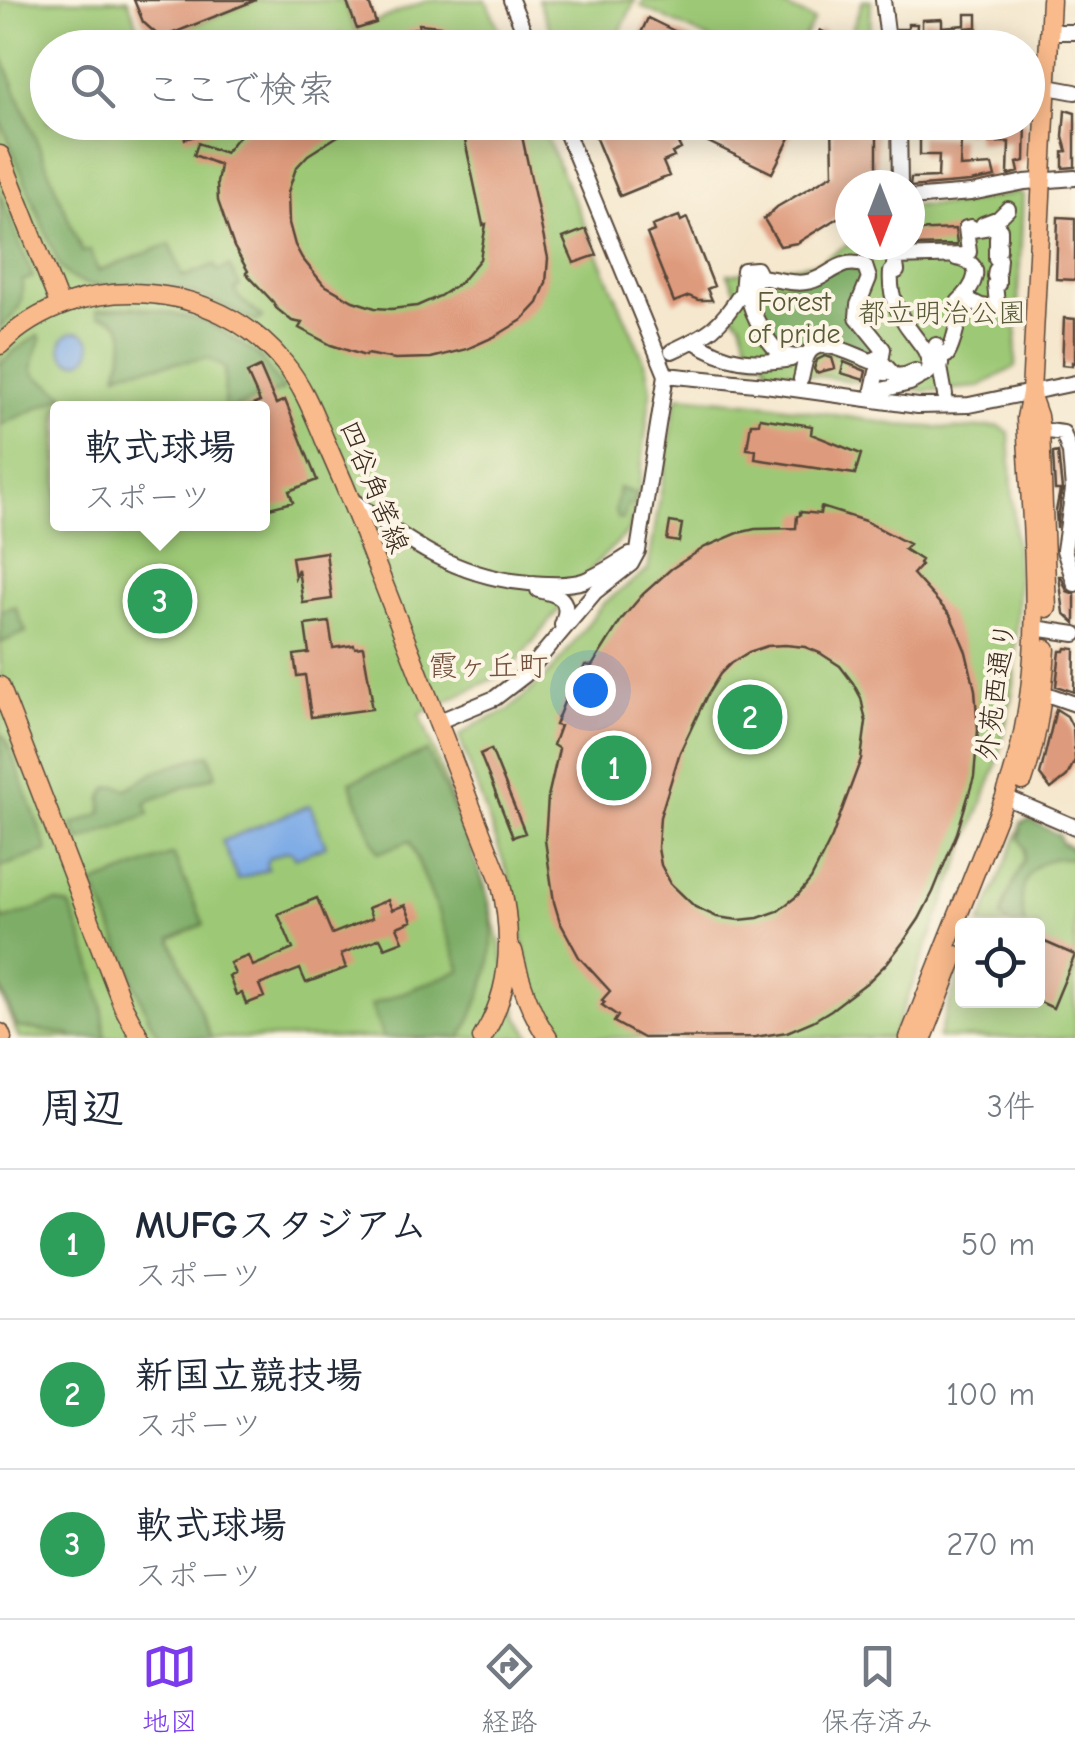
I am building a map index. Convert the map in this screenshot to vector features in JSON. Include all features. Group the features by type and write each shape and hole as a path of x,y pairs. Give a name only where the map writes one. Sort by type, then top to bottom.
{"main road":[{"name":"外苑西通り","path":"1045,134 1051,0"},
{"name":"外苑西通り","path":"969,918 1010,799 1041,629 1026,418 1045,140"},
{"path":"0,155 60,306"},
{"name":"四谷角筈線","path":"0,344 31,320 60,306 98,295 138,293 164,295 215,310 264,341 284,363 303,390 350,498 500,880 524,990 548,1038"},
{"name":"外苑西通り","path":"909,1038 1031,757 1042,693 1040,430 1030,393"},
{"path":"0,686 124,1006 140,1038"},
{"path":"0,712 26,752"},
{"name":"四谷角筈線","path":"482,1038 502,988 510,936"},
{"path":"923,1038 955,954"},
{"path":"121,1038 124,1006"}],"street":[{"path":"511,0 524,30"},
{"path":"883,0 887,30"},
{"path":"1050,32 1075,32"},
{"path":"1048,87 1075,92"},
{"path":"438,722 478,707 525,675 595,592 630,564 638,550 666,375 569,140"},
{"path":"899,140 900,170"},
{"path":"925,197 1075,178"},
{"path":"969,261 969,230 999,218 1008,209"},
{"path":"802,356 781,354 764,334 745,293 744,270 756,269 760,278 804,283 845,264 857,262 865,266 869,278 857,317 882,349 886,373 878,372 878,390 910,383 935,365 941,365 941,356 952,347 966,302 994,308 997,304 996,250 1000,245 996,245 1000,230 996,226 966,228 970,252 966,255 895,257 897,271 891,272 890,287 896,307 926,345 935,365 945,395"},
{"path":"885,361 895,376 920,368 922,343 896,297 902,268 944,259 969,261 976,280 958,302 950,339 942,346 922,343"},
{"path":"969,292 981,305"},
{"path":"672,351 704,336 745,293"},
{"path":"694,340 737,362 802,356 823,344 885,361"},
{"path":"801,380 802,356"},
{"path":"666,375 918,406 970,405 1075,384"},
{"path":"1040,430 1063,433 1070,454 1074,490 1064,550 1075,584"},
{"path":"350,498 418,548 460,567 561,598 566,610 558,636"},
{"path":"499,579 572,583 599,574 638,550"},
{"path":"1041,629 1075,634"},
{"path":"1042,693 1073,701"},
{"path":"1010,799 1075,828"}],"green space":[{"path":"0,0 128,0 139,30 30,30 30,140 547,140 647,367 651,389 639,490 629,531 596,563 519,659 499,676 420,714 485,886 518,1016 532,1038 19,1038 0,993"},
{"path":"257,0 343,0 355,30 182,30"},
{"path":"428,0 486,0 499,30 355,30"},
{"path":"538,0 635,0 621,30 550,30"},
{"path":"644,0 771,0 814,20 808,30 690,30 641,6"},
{"path":"863,0 871,0 870,30 852,30"},
{"path":"0,51 30,125 30,140 36,140 82,252 90,250 98,271 170,244 183,277 214,265 218,271 229,266 240,286 235,290 239,298 262,317 256,322 214,301 169,286 95,285 69,276 59,265 0,119"},
{"name":"都立明治公園","path":"1019,192 1023,196 1015,367 978,387 926,391 768,369 764,360 749,360 750,354 755,354 749,348 741,322 732,313 739,297 728,274 817,263 835,252 835,260 925,260 925,205 961,204"},
{"path":"0,193 33,277 22,281 18,308 0,327"},
{"name":"Forest of pride","path":"846,265 866,274 853,311 879,348 873,358 809,348 787,354 765,331 753,286 759,280 782,284"},
{"path":"131,307 208,322 258,355 283,390 251,401 224,401 225,368 208,358 117,374 124,346 122,329 110,318 99,316 97,310"},
{"path":"39,335 33,371 65,396 0,425 0,365"},
{"path":"680,396 767,404 899,425 960,429 999,426 1009,433 1018,589 1014,684 997,764 892,1038 560,1038 536,1000 509,877 459,736 509,710 551,672 603,604 648,570 676,401"},
{"path":"619,488 637,494 623,519 618,519 615,512"},
{"path":"15,606 26,632 0,643 0,611"},
{"path":"0,732 7,741 48,851 0,867"},
{"path":"427,751 483,883 492,926 491,955 480,998 461,1038 383,1038 371,1005 461,970 410,841 378,853 350,782"},
{"path":"209,754 216,775 146,802 149,814 80,841 72,825 102,813 102,797 107,788 127,789 159,770"},
{"path":"1030,820 1059,835 1061,843 1075,850 1075,859 1059,858 1036,866 1024,885 1024,918 1001,918 1024,860 1021,823"},
{"path":"1022,824 1075,849 1075,1038 938,1038 955,987 955,1008 1045,1008 1045,918 983,918"},
{"path":"173,854 204,924 171,939 211,1038 161,1038 150,1021 94,884"},
{"path":"56,902 70,906 88,954 102,1003 105,1038 71,1038 17,1027 0,986 0,911 4,920"}],"water":[{"path":"76,332 87,336 91,347 87,358 76,362 65,358 61,347 65,336"},
{"path":"310,805 326,846 295,858 287,851 269,858 268,869 238,880 222,841"}],"building":[{"path":"134,0 256,0 181,30 152,30 143,22"},
{"path":"346,0 368,0 376,23 357,29"},
{"path":"965,14 977,14 977,27 943,30 943,27 965,25"},
{"path":"648,18 672,30 642,30"},
{"path":"942,19 942,30 922,30 922,20"},
{"path":"908,24 917,24 917,30 897,29 908,29"},
{"path":"440,26 449,30 408,30"},
{"path":"1065,110 1075,113 1075,167 1063,168 1063,152 1067,151 1063,137"},
{"path":"235,140 332,140 296,168 288,192 289,223 295,245 323,284 353,301 391,309 417,306 440,296 461,282 480,259 486,224 483,225 465,140 523,140 548,258 546,283 538,303 522,320 496,336 467,349 431,358 365,356 331,345 299,328 302,323 292,321 276,308 246,273 218,201 220,165 194,155 198,143 225,153"},
{"path":"597,140 681,140 678,143 681,149 663,162 669,176 620,196"},
{"path":"704,140 789,140 772,173"},
{"path":"832,140 877,140 877,170 835,170 835,219 797,243 780,246 764,219 833,174"},
{"path":"920,140 961,140 960,167 992,165 995,177 925,186 925,177 938,177 939,155 920,155"},
{"path":"977,140 1026,140 1025,161 1017,163 1019,172 1008,175 1009,142"},
{"path":"679,216 681,221 687,218 714,286 707,289 712,300 689,296 674,302 647,234 654,231 652,226"},
{"path":"1058,217 1075,218 1075,280 1056,279"},
{"path":"586,229 597,255 574,263 563,238"},
{"path":"955,229 957,245 925,246 925,230"},
{"path":"1064,318 1075,319 1072,366 1062,365"},
{"path":"832,358 835,368 816,373 817,360"},
{"path":"844,362 866,371 864,380 841,373"},
{"path":"260,367 276,404 285,400 317,480 289,491 293,502 270,508 270,401 260,401 247,373"},
{"path":"760,418 812,426 811,434 861,454 855,474 755,459 756,450 747,449 751,423 759,423"},
{"path":"1058,452 1062,490 1057,528 1060,490 1055,490 1053,453"},
{"path":"821,507 865,521 909,544 904,549 921,560 913,574 950,615 959,635 975,690 978,730 974,777 957,833 933,892 904,941 869,981 831,1010 787,1032 755,1037 643,1038 614,1022 618,1016 602,1005 610,991 579,957 554,902 545,840 548,797 559,749 553,745 560,726 555,725 572,682 577,683 585,665 592,666 643,594 671,569 705,547 738,533 796,528 800,512 820,514","holes":["767,646 805,647 840,666 861,698 866,722 861,759 832,837 811,879 797,896 778,911 758,918 717,917 695,907 671,884 661,865 660,817 680,752 707,695 731,663"]},
{"path":"670,522 682,524 679,542 667,540"},
{"path":"326,552 332,599 303,603 298,569 295,577 292,557"},
{"path":"1059,576 1067,591 1075,594 1075,623 1064,613"},
{"path":"329,622 333,648 363,647 372,709 311,717 305,675 297,676 294,655 309,653 305,625"},
{"path":"1075,649 1074,692 1056,686 1060,651"},
{"path":"1056,709 1067,716 1073,728 1075,760 1067,776 1051,789 1040,775"},
{"path":"491,749 525,833 513,837 480,754"},
{"path":"317,898 332,934 372,918 368,908 388,900 392,910 405,905 412,921 397,927 403,941 385,948 380,938 341,954 346,968 306,983 300,969 259,985 264,997 246,1004 242,993 236,995 229,976 235,974 230,963 248,956 253,966 293,949 278,914"},
{"path":"1045,942 1075,955 1053,1008 1045,1004"}],"place":[{"name":"軟式球場","path":"160,601"},
{"name":"新国立競技場","path":"750,717"},
{"name":"MUFGスタジアム","path":"614,768"}],"district":[{"name":"霞ヶ丘町","path":"488,666"}]}
